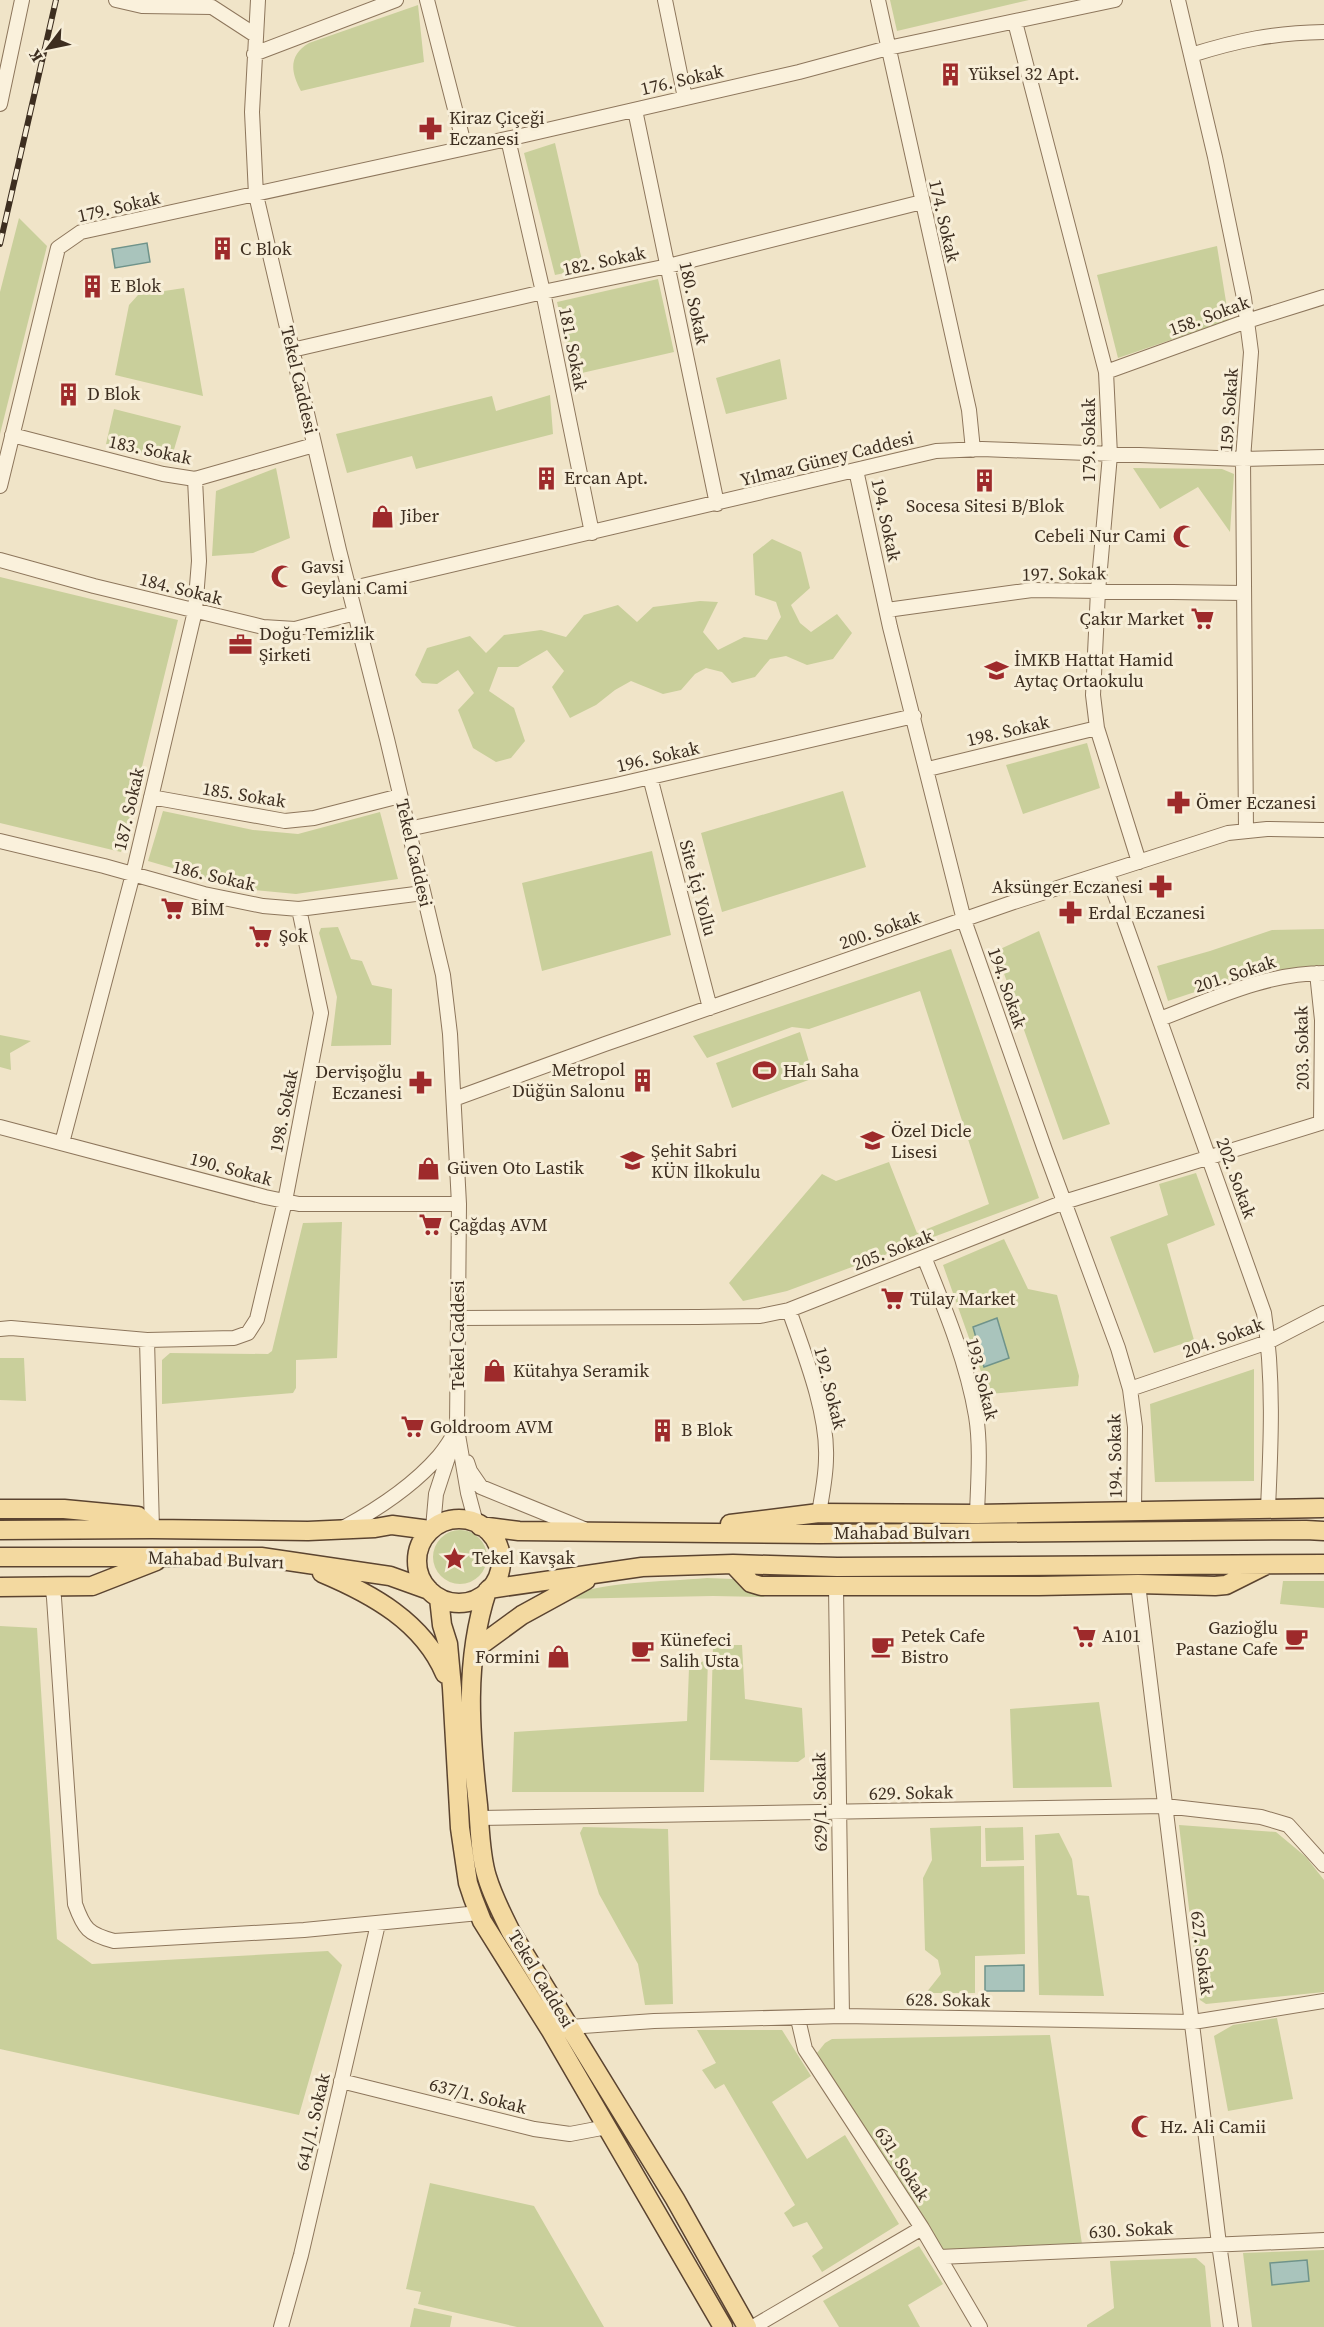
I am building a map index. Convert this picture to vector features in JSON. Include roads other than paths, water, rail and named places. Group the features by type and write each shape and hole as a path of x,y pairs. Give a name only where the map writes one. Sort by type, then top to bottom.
{"main road":[{"path":"657,1533 819,1513 977,1514 1323,1508 1315,1531"},
{"path":"0,1509 64,1509 138,1516 152,1529"},
{"path":"434,1594 460,1603 471,1601 488,1590 496,1580 500,1558 493,1537 478,1524 457,1519 447,1520 431,1529 422,1540 417,1553 417,1566 421,1579 434,1594 448,1644 460,1828 468,1883 479,1913 723,2327"},
{"name":"Mahabad Bulvarı","path":"478,1524 519,1531 657,1533 1315,1531"},
{"name":"Mahabad Bulvarı","path":"0,1530 340,1530 392,1525 431,1529"},
{"name":"Mahabad Bulvarı","path":"0,1557 261,1557 390,1576 434,1594"},
{"path":"0,1587 92,1586 166,1557"},
{"path":"298,1563 354,1586 416,1629 438,1657 452,1688"},
{"path":"733,1564 751,1582 761,1586 1138,1584 1215,1587 1227,1585 1268,1564"},
{"name":"Mahabad Bulvarı","path":"488,1590 642,1567 733,1564 837,1567 1324,1564"},
{"path":"474,1650 522,1615 599,1573"},
{"name":"Tekel Caddesi","path":"488,1590 474,1650 470,1710 486,1875 498,1907 675,2199 747,2327"}],"street":[{"path":"0,104 22,0"},
{"path":"116,0 142,6 212,4 255,35"},
{"name":"Tekel Caddesi","path":"258,0 252,112 256,195 314,445 443,975 450,1034 459,1204 457,1429 468,1493 478,1524"},
{"path":"254,54 396,0"},
{"path":"427,0 465,148"},
{"path":"665,0 685,98"},
{"name":"174. Sokak","path":"878,0 969,410 973,450"},
{"name":"176. Sokak","path":"256,195 799,72 888,48 1115,0"},
{"name":"159. Sokak","path":"1178,0 1215,157 1251,352 1243,459 1246,831"},
{"name":"179. Sokak","path":"1015,22 1106,372 1110,455 1098,591 1094,695 1097,728 1139,862"},
{"path":"1191,55 1239,40 1283,33 1324,33"},
{"name":"180. Sokak","path":"635,110 717,504"},
{"name":"181. Sokak","path":"508,139 543,292 592,533"},
{"name":"179. Sokak","path":"0,486 58,248 81,232 256,195"},
{"name":"182. Sokak","path":"292,350 543,292 668,266 922,202"},
{"name":"158. Sokak","path":"1106,372 1247,321 1324,297"},
{"name":"183. Sokak","path":"12,435 180,478 195,479 314,445"},
{"name":"Yılmaz Güney Caddesi","path":"349,589 936,451 973,450 1243,459 1324,457"},
{"name":"194. Sokak","path":"856,470 887,610 964,920 1118,1348 1130,1389 1135,1427 1134,1511"},
{"name":"187. Sokak","path":"62,1143 133,874 195,611 199,561 195,479"},
{"name":"184. Sokak","path":"0,560 263,627 295,629 355,613"},
{"name":"197. Sokak","path":"887,610 1032,590 1243,593"},
{"name":"196. Sokak","path":"408,829 914,717"},
{"name":"198. Sokak","path":"928,769 1097,728"},
{"name":"Site İçi Yollu","path":"650,777 710,1008"},
{"name":"185. Sokak","path":"151,797 285,821 335,813 400,796"},
{"name":"200. Sokak","path":"454,1099 964,920 1228,833 1324,830"},
{"name":"186. Sokak","path":"0,841 204,894 263,906 299,909 423,893"},
{"name":"202. Sokak","path":"1107,872 1264,1313 1268,1342 1271,1432 1268,1508"},
{"name":"198. Sokak","path":"147,1340 234,1338 248,1333 257,1319 285,1201 321,1013 299,909"},
{"name":"201. Sokak","path":"1160,1019 1246,986 1298,973 1320,973"},
{"name":"203. Sokak","path":"1320,973 1323,1122"},
{"name":"205. Sokak","path":"459,1318 760,1316 789,1310 1064,1202 1323,1122"},
{"name":"190. Sokak","path":"0,1127 285,1201 330,1204 459,1204"},
{"name":"193. Sokak","path":"924,1257 944,1305 965,1369 977,1418 977,1514"},
{"name":"192. Sokak","path":"789,1310 806,1357 824,1428 826,1458 819,1513"},
{"name":"204. Sokak","path":"1130,1389 1268,1342 1324,1313"},
{"path":"0,1329 11,1328 147,1340 152,1529"},
{"path":"431,1529 436,1494 457,1429"},
{"path":"340,1530 373,1512 412,1482 440,1455 457,1429"},
{"path":"457,1429 470,1472 481,1487 593,1532"},
{"name":"627. Sokak","path":"1138,1584 1231,2327"},
{"path":"52,1586 75,1904 82,1923 94,1936 114,1941 304,1930 479,1913"},
{"name":"629/1. Sokak","path":"836,1587 842,2016"},
{"name":"629. Sokak","path":"479,1818 1165,1806 1261,1817 1288,1825 1324,1865"},
{"name":"641/1. Sokak","path":"281,2327 301,2255 378,1924"},
{"name":"628. Sokak","path":"570,2027 654,2021 798,2019 842,2016 1193,2022 1324,2001"},
{"name":"631. Sokak","path":"798,2019 806,2049 922,2228 980,2327"},
{"name":"637/1. Sokak","path":"341,2081 534,2129 570,2134 607,2127"},
{"path":"753,2327 922,2228"},
{"name":"630. Sokak","path":"939,2257 1324,2240"}],"water":[{"path":"147,243 150,262 115,268 112,249"},
{"path":"997,1318 1009,1358 984,1367 973,1327"},
{"path":"1024,1965 1024,1991 985,1991 985,1966"},
{"path":"1307,2260 1309,2281 1272,2285 1270,2263"}],"railway":[{"path":"0,244 56,0"}],"place":[{"name":"Yüksel 32 Apt.","path":"950,74"},
{"name":"Kiraz Çiçeği Eczanesi","path":"431,128"},
{"name":"C Blok","path":"222,249"},
{"name":"E Blok","path":"92,286"},
{"name":"D Blok","path":"69,394"},
{"name":"Ercan Apt.","path":"546,478"},
{"name":"Socesa Sitesi B/Blok","path":"985,480"},
{"name":"Jiber","path":"382,516"},
{"name":"Cebeli Nur Cami","path":"1184,536"},
{"name":"Gavsi Geylani Cami","path":"283,577"},
{"name":"Çakır Market","path":"1202,619"},
{"name":"Doğu Temizlik Şirketi","path":"241,644"},
{"name":"İMKB Hattat Hamid Aytaç Ortaokulu","path":"996,670"},
{"name":"Ömer Eczanesi","path":"1178,803"},
{"name":"Aksünger Eczanesi","path":"1161,887"},
{"name":"BİM","path":"173,909"},
{"name":"Erdal Eczanesi","path":"1070,913"},
{"name":"Şok","path":"261,936"},
{"name":"Halı Saha","path":"765,1071"},
{"name":"Metropol Düğün Salonu","path":"643,1080"},
{"name":"Dervişoğlu Eczanesi","path":"420,1082"},
{"name":"Özel Dicle Lisesi","path":"873,1141"},
{"name":"Şehit Sabri KÜN İlkokulu","path":"633,1161"},
{"name":"Güven Oto Lastik","path":"429,1168"},
{"name":"Çağdaş AVM","path":"431,1225"},
{"name":"Tülay Market","path":"892,1299"},
{"name":"Kütahya Seramik","path":"495,1371"},
{"name":"Goldroom AVM","path":"412,1427"},
{"name":"B Blok","path":"663,1430"},
{"name":"Tekel Kavşak","path":"454,1558"},
{"name":"A101","path":"1084,1636"},
{"name":"Gazioğlu Pastane Cafe","path":"1296,1638"},
{"name":"Petek Cafe Bistro","path":"883,1646"},
{"name":"Künefeci Salih Usta","path":"642,1650"},
{"name":"Formini","path":"558,1657"},
{"name":"Hz. Ali Camii","path":"1142,2127"}]}
